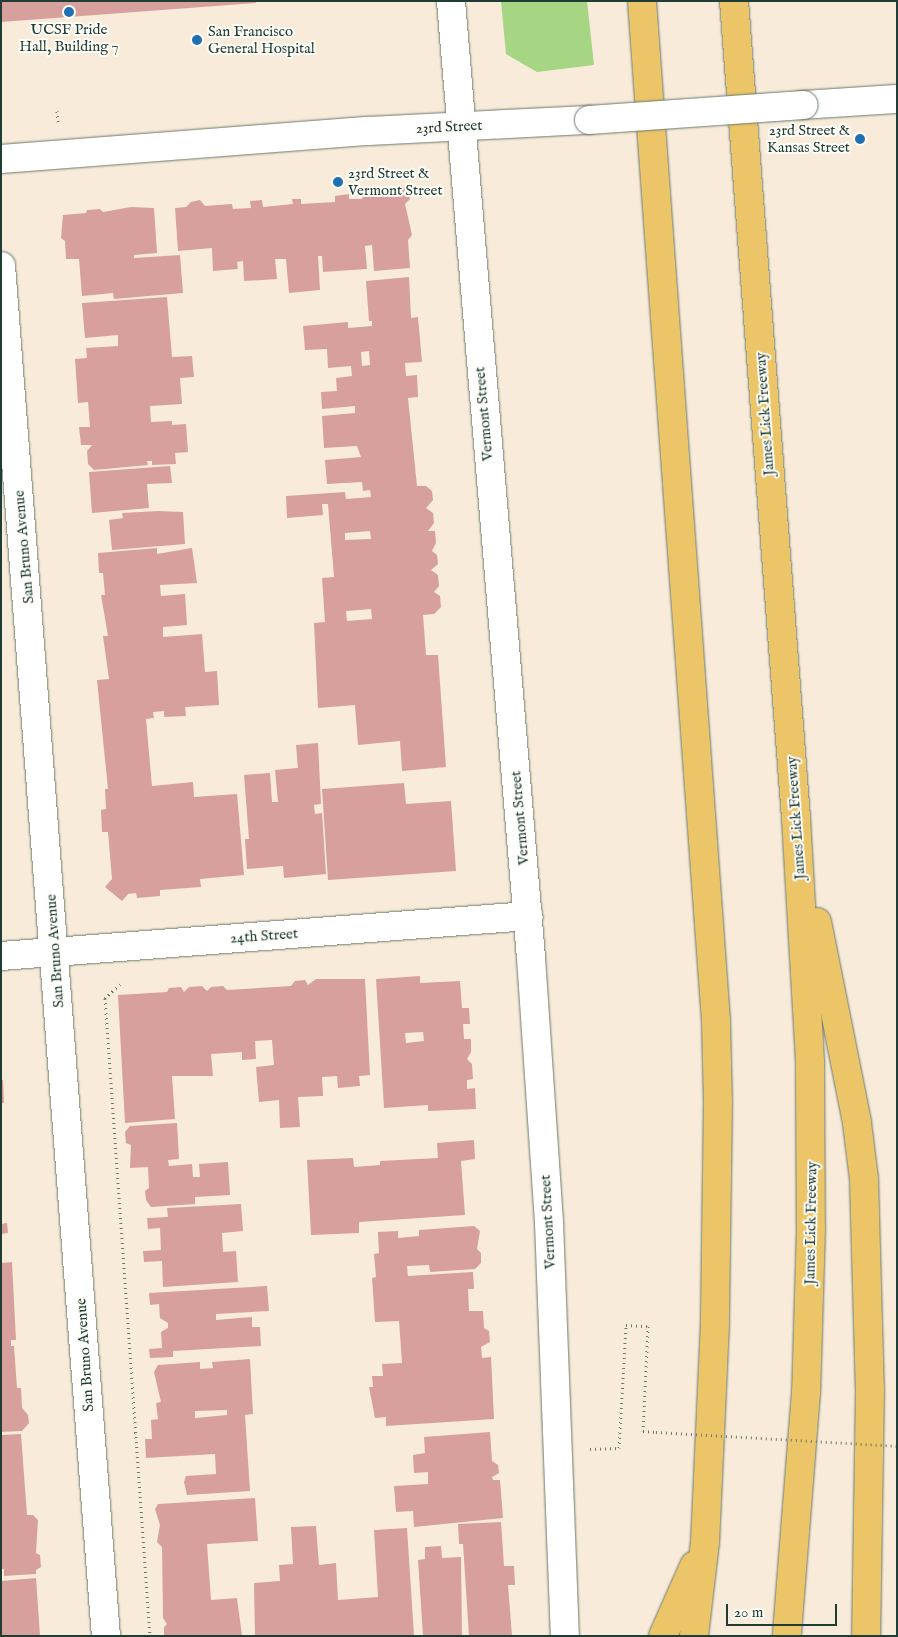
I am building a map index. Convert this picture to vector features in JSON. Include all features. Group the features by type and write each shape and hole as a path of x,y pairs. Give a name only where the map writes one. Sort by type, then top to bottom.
{"highway":[{"path":"642,1 716,1020 718,1102 715,1313 705,1542 694,1636"},
{"name":"James Lick Freeway","path":"734,1 796,818 810,1064 811,1228 806,1392 787,1636"},
{"path":"796,818 857,1123 864,1178 869,1326 868,1636"},
{"path":"663,1636 705,1542"}],"street":[{"name":"Vermont Street","path":"452,1 460,126 528,916 549,1223 565,1636"},
{"name":"23rd Street","path":"1,159 460,126 589,120 897,99"},
{"name":"San Bruno Avenue","path":"1,266 56,952 106,1636"},
{"name":"24th Street","path":"1,956 528,916"}],"path":[{"path":"57,111 58,122"},
{"path":"120,984 105,998 150,1636"},
{"path":"557,1450 619,1448 626,1325 648,1326 643,1431 897,1446"}],"green space":[{"path":"501,1 587,1 594,65 537,72 506,54"}],"building":[{"name":"UCSF Pride Hall, Building 7","path":"1,1 255,1 256,3 1,22"},
{"path":"401,185 409,191 410,199 405,204 412,235 408,240 410,268 374,271 372,245 365,246 367,269 323,272 322,256 318,256 320,290 289,293 286,259 275,259 277,279 244,281 243,261 237,262 238,269 213,271 212,248 178,251 175,208 186,207 191,202 200,200 205,206 232,204 233,209 251,208 250,201 262,200 263,207 293,204 292,199 301,199 301,204 335,202 335,196 349,194 349,199 362,199 365,188 377,186 381,191"},
{"path":"131,207 154,208 157,253 134,255 134,258 180,255 183,293 114,299 113,293 82,296 79,259 66,259 65,241 61,238 63,215 86,213 87,210 100,209 103,212"},
{"path":"409,277 411,318 418,317 422,362 405,363 406,376 417,375 418,397 408,398 417,486 426,486 432,491 433,500 426,508 433,513 434,523 428,531 435,531 436,543 432,551 437,555 438,564 431,570 438,575 439,586 434,592 440,596 441,607 434,614 423,615 426,655 438,655 446,767 402,771 400,741 358,745 355,705 318,708 314,623 325,622 322,578 334,577 328,504 322,504 323,515 287,518 286,496 345,492 346,499 371,497 370,490 363,491 362,482 327,484 325,460 361,457 357,446 324,448 322,416 355,413 355,406 322,409 321,392 337,391 336,378 352,376 351,366 328,368 327,349 305,350 303,326 348,322 348,328 372,326 372,321 369,321 366,281","holes":["369,351 370,365 362,366 361,352","370,531 371,539 345,540 345,533","371,609 372,619 347,621 346,611"]},
{"path":"167,297 172,357 192,356 194,377 180,378 182,404 150,406 151,422 172,421 172,425 186,424 188,452 175,453 176,464 152,465 152,461 147,461 148,465 94,470 88,464 87,451 92,445 81,445 79,427 90,427 88,402 78,403 75,359 87,358 86,348 118,346 118,335 85,338 82,303"},
{"path":"170,466 172,483 147,484 149,508 92,513 89,472"},
{"path":"183,512 185,544 112,550 109,520 123,518 122,513"},
{"path":"157,548 157,554 192,548 197,583 160,585 161,596 185,594 187,625 163,627 163,637 202,634 205,672 217,671 219,705 185,707 186,716 164,717 164,711 153,712 154,718 146,719 152,786 193,782 194,797 237,794 244,875 200,879 201,887 160,890 160,896 137,898 136,893 128,894 122,901 105,887 112,879 108,832 102,832 101,810 106,809 105,789 108,789 97,680 109,679 103,636 108,636 101,595 105,595 103,573 99,573 98,553"},
{"path":"318,743 321,804 314,805 315,814 322,813 326,874 284,878 283,866 247,869 245,839 249,839 244,775 270,773 272,802 278,802 275,770 298,768 296,745"},
{"path":"404,783 406,804 451,801 456,871 328,880 322,789"},
{"path":"420,976 420,983 460,981 462,1008 469,1008 470,1024 463,1024 464,1039 471,1039 471,1052 467,1059 472,1064 473,1079 467,1080 467,1089 475,1088 476,1109 428,1111 428,1105 384,1108 376,979","holes":["423,1032 424,1041 406,1043 405,1033"]},
{"path":"316,979 365,979 370,1075 359,1076 360,1086 338,1088 337,1076 322,1077 323,1096 298,1097 300,1127 280,1128 279,1100 259,1102 256,1067 274,1065 272,1040 255,1041 256,1059 242,1060 242,1052 211,1054 213,1076 172,1076 175,1119 125,1123 118,995 167,992 169,988 181,987 184,992 189,987 202,986 207,991 211,987 223,986 227,990 291,986 295,981 305,980 308,985"},
{"path":"1,1080 3,1080 4,1103 1,1103"},
{"path":"177,1123 179,1159 168,1160 169,1166 192,1164 193,1177 200,1177 199,1164 228,1162 230,1195 195,1197 195,1204 151,1207 146,1200 145,1191 149,1188 148,1167 130,1168 131,1145 126,1143 125,1132 130,1126"},
{"path":"474,1140 475,1159 461,1161 465,1215 359,1222 359,1233 311,1235 307,1160 353,1158 354,1167 380,1165 380,1161 438,1158 437,1143"},
{"path":"241,1204 243,1231 222,1233 223,1252 236,1251 238,1282 163,1287 162,1261 144,1262 143,1251 161,1250 160,1228 148,1229 147,1218 168,1217 167,1208"},
{"path":"7,1223 8,1233 1,1234 1,1224"},
{"path":"474,1226 480,1231 477,1249 481,1253 481,1263 475,1269 430,1272 429,1265 407,1266 408,1276 473,1272 474,1289 468,1289 469,1311 483,1311 484,1328 489,1331 490,1342 481,1347 482,1358 491,1357 494,1419 386,1426 386,1417 375,1418 369,1387 373,1387 372,1376 383,1376 382,1364 402,1363 399,1321 375,1322 372,1278 376,1277 374,1254 379,1253 378,1232 398,1231 398,1238 419,1236 419,1230"},
{"path":"12,1262 16,1340 11,1340 11,1346 14,1346 17,1388 21,1388 22,1408 28,1415 29,1423 22,1431 1,1432 1,1263"},
{"path":"267,1286 269,1311 216,1314 216,1320 252,1317 252,1327 260,1327 261,1346 173,1351 173,1357 150,1358 149,1349 162,1348 161,1332 168,1328 168,1323 160,1318 159,1304 150,1305 149,1293"},
{"path":"250,1359 253,1414 245,1415 250,1491 187,1495 184,1482 186,1476 216,1474 215,1454 146,1458 145,1439 152,1439 151,1420 158,1419 156,1403 161,1402 154,1372 158,1365 200,1362 200,1369 213,1368 212,1362","holes":["227,1410 227,1415 195,1418 195,1411"]},
{"path":"490,1432 492,1461 498,1465 499,1473 492,1477 493,1480 500,1480 503,1518 414,1527 413,1511 396,1512 394,1486 428,1484 428,1472 414,1473 413,1455 425,1453 424,1437"},
{"path":"21,1434 27,1515 33,1515 38,1520 36,1553 40,1555 41,1567 36,1570 36,1574 4,1576 4,1569 1,1569 1,1435"},
{"path":"255,1498 258,1541 207,1544 211,1600 237,1598 242,1636 164,1636 164,1627 167,1624 163,1618 162,1547 157,1542 160,1525 155,1509 158,1504"},
{"path":"501,1522 504,1566 514,1566 515,1585 508,1585 512,1636 469,1636 463,1544 459,1544 458,1524"},
{"path":"316,1526 319,1565 336,1563 338,1600 378,1597 374,1530 407,1528 414,1636 255,1636 254,1583 280,1581 279,1565 293,1564 291,1527"},
{"path":"441,1546 442,1558 461,1557 462,1636 423,1636 418,1560 425,1559 425,1547"},
{"path":"36,1578 40,1636 1,1636 1,1581"}],"place":[{"name":"UCSF Pride Hall, Building 7","path":"69,12"},
{"name":"San Francisco General Hospital","path":"197,40"},
{"name":"23rd Street & Kansas Street","path":"860,139"},
{"name":"23rd Street & Vermont Street","path":"338,182"}]}
